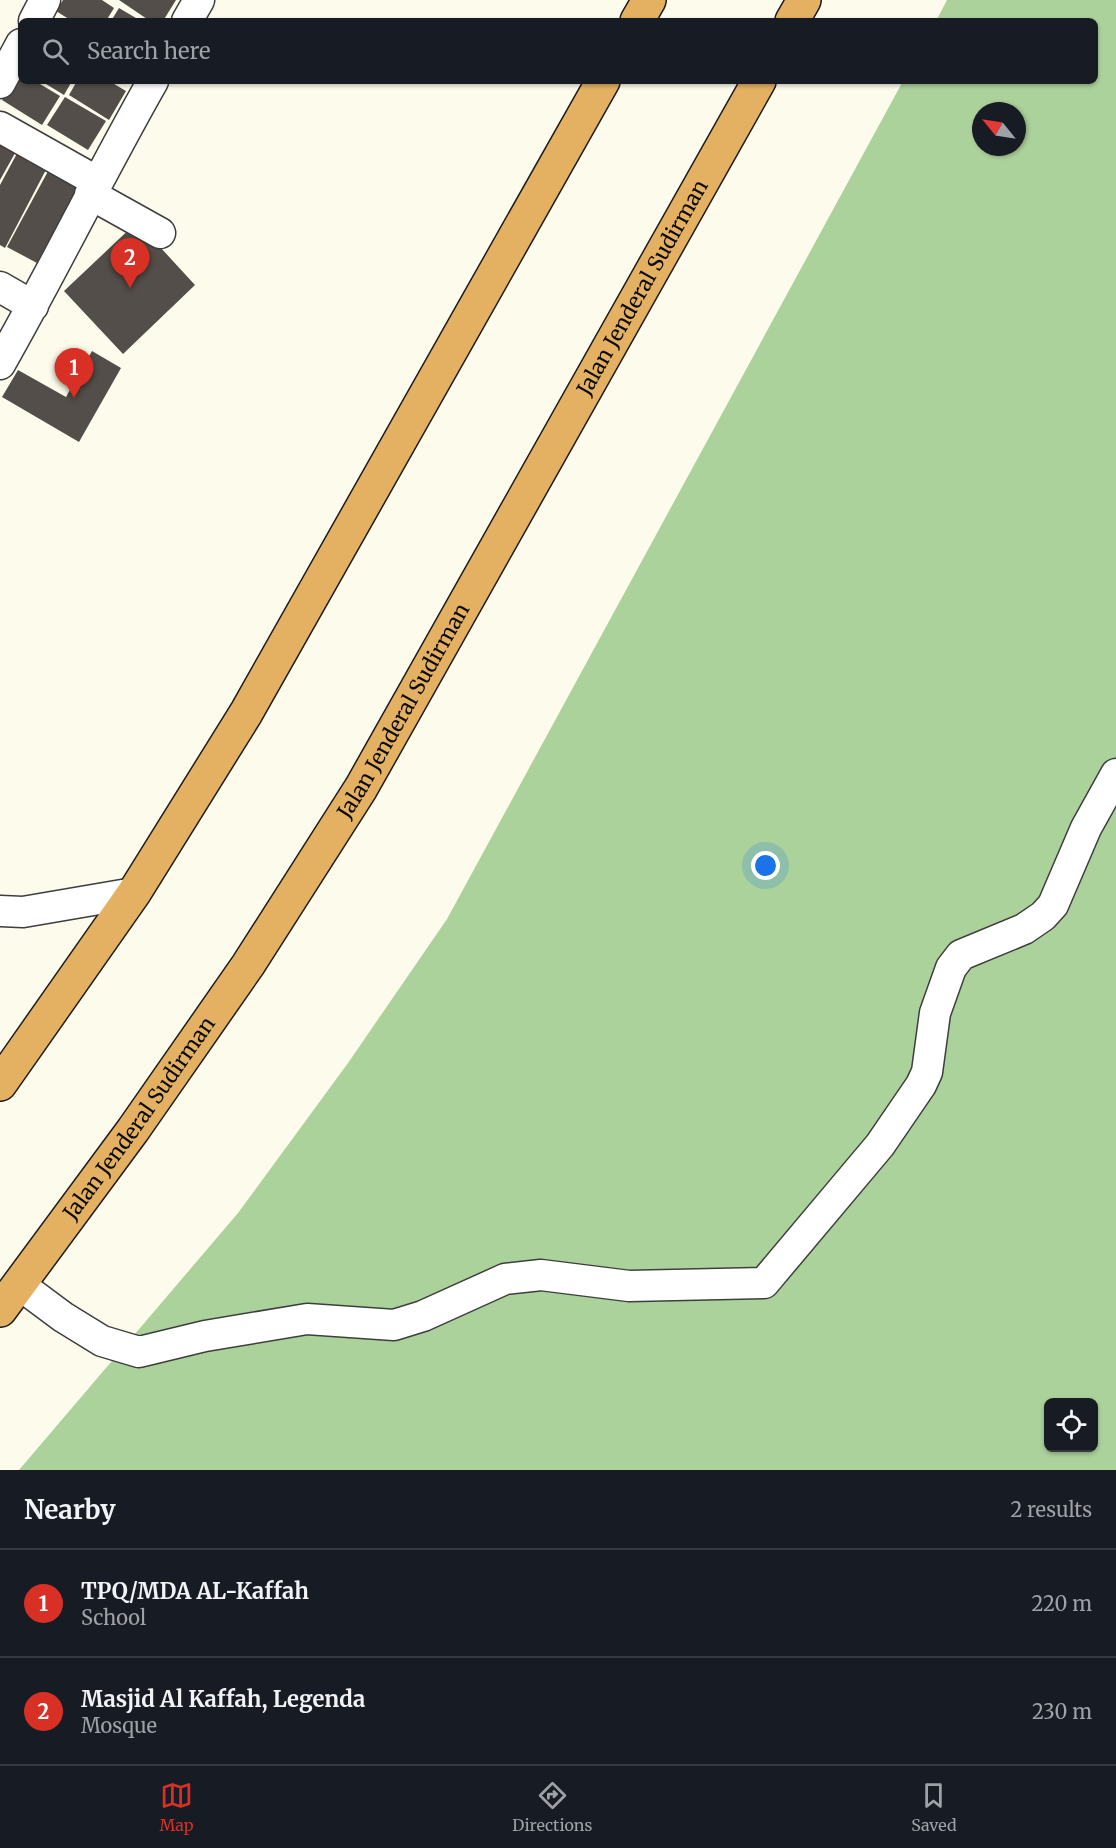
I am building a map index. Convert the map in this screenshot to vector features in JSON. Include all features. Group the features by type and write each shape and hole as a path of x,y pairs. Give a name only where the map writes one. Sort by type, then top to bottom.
{"highway":[{"path":"639,18 649,0"},
{"path":"794,18 804,0"},
{"path":"0,1084 134,893 246,713 601,84"},
{"name":"Jalan Jenderal Sudirman","path":"10,1297 248,965 361,788 757,84"}],"street":[{"path":"36,18 45,0"},
{"path":"189,18 199,0"},
{"path":"0,83 18,50"},
{"path":"0,364 33,306 93,187 151,84"},
{"path":"0,127 160,233"},
{"path":"0,287 33,306"},
{"path":"10,1297 63,1317 102,1341 139,1352 205,1336 307,1319 394,1325 423,1316 504,1280 541,1275 629,1286 764,1282 880,1145 921,1085 927,1072 935,1013 951,968 961,955 1024,928 1043,916 1053,906 1086,828 1116,774"},
{"path":"0,911 23,912 134,893"}],"green space":[{"path":"947,0 1116,0 1116,1470 19,1470 238,1213 348,1063 447,919 901,84 1098,84 1098,18 938,18"}],"building":[{"path":"63,0 102,0 114,8 108,18 67,18 56,11"},
{"path":"119,0 176,0 165,18 146,18"},
{"path":"119,8 136,18 113,18"},
{"path":"18,74 18,84 40,84 60,96 42,125 2,100"},
{"path":"46,84 70,84 64,95"},
{"path":"75,84 114,84 126,91 109,120 69,95"},
{"path":"65,97 106,121 88,150 47,125"},
{"path":"0,135 19,146 0,180"},
{"path":"21,146 50,162 5,248 0,245 0,185"},
{"path":"53,162 82,178 37,263 7,247"},
{"path":"137,222 195,285 123,354 64,291"},
{"path":"92,351 121,368 79,442 2,397 18,370 66,397"}],"place":[{"name":"Masjid Al Kaffah, Legenda","path":"130,288"},
{"name":"TPQ/MDA AL-Kaffah","path":"74,398"}]}
